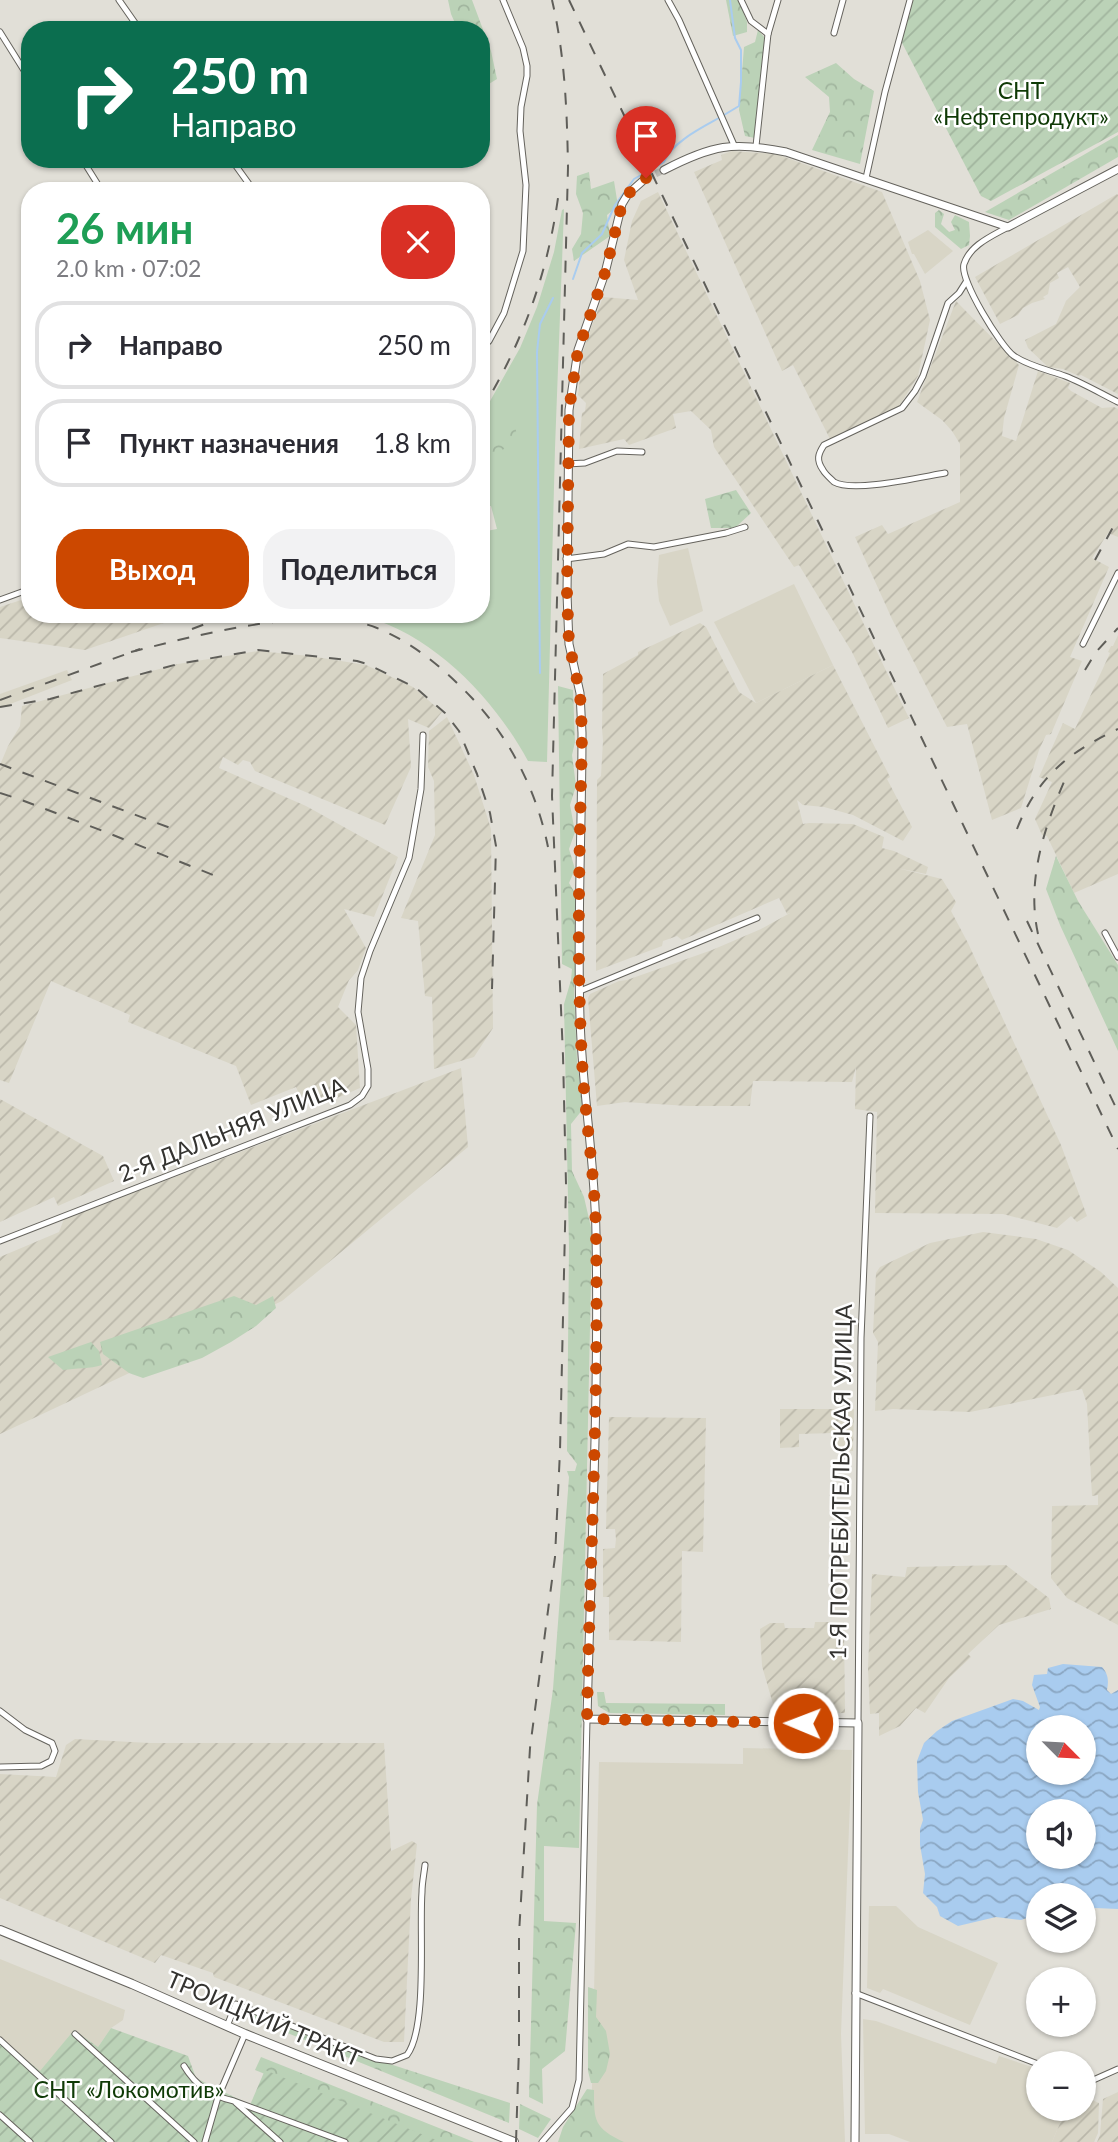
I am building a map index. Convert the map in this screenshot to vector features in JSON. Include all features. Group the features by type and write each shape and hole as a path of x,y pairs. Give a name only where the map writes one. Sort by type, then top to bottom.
{"main road":[{"name":"ТРОИЦКИЙ ТРАКТ","path":"0,1930 245,2034 514,2142"}],"street":[{"path":"119,0 134,21"},
{"path":"490,337 498,326 523,251 526,185 520,131 527,66 523,48 503,0"},
{"path":"668,0 734,145"},
{"path":"741,0 751,21 768,34"},
{"path":"756,146 768,34 778,0"},
{"path":"834,33 843,0"},
{"path":"866,178 885,92 910,0"},
{"path":"0,32 21,66"},
{"path":"664,170 697,155 734,145 756,146 786,152 1008,227"},
{"path":"1118,169 981,243 969,254 963,268 966,282 993,331 1010,354 1072,379 1118,402"},
{"path":"542,2142 572,2108 579,2080 595,1446 597,1284 593,1163 582,1063 580,991 582,733 580,693 569,644 566,559 569,410 578,350 605,273 622,204 628,194 646,178"},
{"path":"944,473 859,486 836,483 823,471 818,461 818,453 824,445 902,408 923,376 948,303 960,293 966,282"},
{"path":"567,464 585,463 617,451 642,452"},
{"path":"566,559 604,554 628,544 654,547 745,527"},
{"path":"1083,644 1118,572"},
{"path":"0,600 21,592"},
{"name":"2-Я ДАЛЬНЯЯ УЛИЦА","path":"0,1241 350,1105 362,1096 368,1086 368,1069 359,1012 361,978 409,858 421,789 423,735"},
{"path":"580,991 757,918"},
{"path":"1105,933 1118,957"},
{"name":"1-Я ПОТРЕБИТЕЛЬСКАЯ УЛИЦА","path":"855,2142 860,1338 870,1116"},
{"path":"0,1711 25,1730 52,1743 55,1751 51,1760 41,1766 0,1767"},
{"path":"587,1719 858,1723"},
{"path":"227,2026 236,2004 376,2059 392,2061 407,2055 416,2036 419,2010 425,1865"},
{"path":"855,1993 1026,2059"},
{"path":"75,2034 194,2142"},
{"path":"205,2142 218,2097 245,2034"},
{"path":"0,2040 111,2142"},
{"path":"184,2066 201,2087 218,2097 345,2142"},
{"path":"1096,2079 1118,2069"},
{"path":"234,2101 279,2142"},
{"path":"0,2115 30,2142"}],"shaded area":[{"path":"732,151 776,154 882,192 920,281 930,320 918,376 898,408 831,441 793,365 782,371 694,172 722,160 721,155"},
{"path":"658,192 909,718 888,728 852,652 799,565 794,567 714,447 711,430 691,411 673,414 676,428 629,445 624,439 579,449 582,413 586,403 578,395 583,352 603,297 638,300 624,260 632,221 641,201"},
{"path":"1117,194 1118,394 1081,375 1048,367 1028,348 1025,340 1056,324 1066,301 1080,287 1068,267 1057,273 1059,278 1050,283 1048,294 1043,297 1045,299 1023,308 1018,315 1000,324 975,277"},
{"path":"928,230 953,251 925,274 908,242"},
{"path":"956,301 1019,365 1004,418 1002,436 1016,441 1038,371 1070,383 1068,388 1071,391 1102,408 1118,409 1118,537 1108,533 1092,558 1109,567 1070,657 1082,661 1051,734 1046,735 1039,750 1021,808 992,820 967,724 947,727 892,619 855,537 882,525 888,534 960,502 960,444 942,420 917,402"},
{"path":"688,548 703,611 670,626 659,601 659,555"},
{"path":"794,584 833,665 756,703 714,622"},
{"path":"21,600 21,623 164,623 85,650 0,638 0,607"},
{"path":"700,623 706,627 739,692 756,703 833,665 890,777 887,779 912,827 903,841 853,815 824,807 803,805 797,800 803,824 853,824 884,837 882,848 928,867 926,874 897,868 942,879 956,902 951,911 1061,1145 1087,1216 1077,1222 1071,1216 1057,1228 1003,1214 875,1213 877,1112 855,1109 856,1067 852,1082 753,1081 750,1106 625,1102 597,1106 588,998 590,994 619,981 712,950 790,913 787,914 779,898 682,940 677,936 663,941 662,946 596,971 597,780 601,776 603,741 603,674 638,655 638,652"},
{"path":"1118,635 1118,874 1074,893 1047,836 1042,835 1035,819 1052,782 1039,777 1063,723 1075,729"},
{"path":"258,651 366,665 413,687 442,712 429,728 408,719 411,767 385,825 255,771 250,762 243,760 238,765 223,757 219,768 306,806 398,857 374,917 344,909 366,948 358,970 349,980 338,1007 356,1025 360,1088 335,1099 333,1096 304,1105 296,1087 251,1105 236,1066 128,1022 130,1015 51,981 9,1083 0,1080 0,765 20,726 22,706 178,664"},
{"path":"67,670 72,680 0,708 0,694"},
{"path":"447,717 474,775 491,829 493,1028 474,1057 434,1069 432,997 425,996 418,921 401,918 435,835 434,781 428,767 429,731"},
{"path":"461,1068 468,1147 282,1301 0,1434 0,1257 59,1232 64,1219"},
{"path":"0,1099 103,1156 114,1181 58,1206 54,1197 0,1222"},
{"path":"983,1232 1036,1239 1068,1250 1101,1272 1118,1288 1118,1625 1067,1598 1051,1578 1052,1506 1098,1505 1098,1495 1092,1496 1087,1404 1082,1389 970,1412 893,1409 875,1411 878,1342 873,1333 876,1273 880,1267 930,1243"},
{"path":"780,1409 854,1409 853,1451 834,1451 834,1433 799,1434 799,1447 780,1448"},
{"path":"609,1417 706,1418 703,1552 682,1551 681,1642 609,1640 609,1597 603,1597 603,1549 615,1548 616,1539 615,1529 606,1529"},
{"path":"1006,1565 1049,1598 1051,1609 999,1625 968,1654 971,1657 949,1678 925,1713 916,1708 900,1726 879,1736 879,1713 870,1714 868,1668 872,1574 905,1577 907,1567"},
{"path":"815,1622 844,1622 845,1713 799,1714 775,1711 762,1666 760,1629 770,1623 784,1623 785,1628 814,1628"},
{"path":"75,1739 150,1743 384,1743 391,1851 412,1841 417,1844 411,1899 404,2042 384,2042 214,1977 213,1973 161,1955 155,1963 0,1898 0,1774 56,1777 66,1745"},
{"path":"743,1748 852,1750 841,2034 845,2142 614,2142 591,2133 599,1762 743,1764"},
{"path":"869,1906 896,1906 918,1927 998,1963 970,2025 883,1989 880,1993 867,1988"},
{"path":"0,1959 125,2010 123,2020 111,2028 98,2047 74,2030 40,2072 0,2038"},
{"path":"863,2019 876,2021 996,2064 999,2056 1026,2065 1026,2121 1061,2121 1052,2142 910,2142 889,2134 865,2134"},
{"path":"1118,2092 1118,2142 1097,2142 1103,2099"},
{"path":"1096,2102 1099,2103 1098,2133 1094,2142 1052,2142 1061,2121 1096,2121"}],"green space":[{"path":"448,0 472,0 480,21 454,21"},
{"path":"726,0 739,0 747,22 747,32 733,36"},
{"name":"СНТ «Нефтепродукт»","path":"909,0 1118,0 1118,132 991,201 981,196 899,37"},
{"path":"758,30 765,38 755,138 745,136 739,110 744,47 755,42"},
{"path":"490,48 491,51 497,79 490,83"},
{"path":"836,63 854,79 874,91 860,164 812,150 830,112 829,97 805,77"},
{"path":"1118,135 1118,157 1009,220 985,212"},
{"path":"589,172 591,189 614,181 618,206 607,215 610,236 574,261 572,249 581,234 583,213 576,194 577,176"},
{"path":"564,209 547,762 528,761 499,716 481,694 440,655 417,639 384,623 490,623 490,530 497,529 490,506 490,401 520,348 537,307 554,252"},
{"path":"939,210 944,214 941,224 949,232 955,230 951,222 955,215 969,222 969,245 961,249 935,227 935,213"},
{"path":"503,422 515,427 516,437 495,455 490,450 490,444 494,443 490,426"},
{"path":"736,490 751,513 735,528 711,528 705,499"},
{"path":"558,686 573,690 575,742 572,755 576,786 570,805 575,832 569,849 575,869 569,883 575,893 574,990 577,1060 583,1109 571,1124 572,1171 584,1197 592,1232 579,1848 544,1846 544,1921 576,1923 565,2051 542,2069 543,2104 529,2097 537,1805 553,1689 569,1477 567,1471 575,1471 577,1464 567,1451 569,1247 564,1004 572,969 562,964"},
{"path":"1056,856 1078,901 1118,965 1118,1051 1046,889"},
{"path":"234,1296 256,1305 273,1296 276,1308 256,1326 202,1358 143,1378 129,1373 103,1354 100,1342"},
{"path":"91,1342 99,1351 102,1365 63,1370 48,1357"},
{"path":"597,1692 604,1692 606,1703 725,1704 725,1715 609,1713 598,1706"},
{"path":"588,1987 597,1990 596,2017 606,2031 610,2054 606,2071 598,2083 591,2083 588,2071"},
{"path":"255,2015 356,2053 510,2103 509,2123 253,2019"},
{"name":"СНТ «Локомотив»","path":"111,2028 188,2056 196,2078 250,2105 265,2070 441,2142 0,2142 0,2038 40,2071 74,2030 98,2047"},
{"path":"261,2057 474,2142 432,2142 255,2070"},
{"path":"587,2089 594,2090 594,2109 601,2128 624,2142 558,2142 563,2127"},
{"path":"520,2104 551,2119 538,2138 519,2129"}],"water":[{"path":"1063,1664 1102,1667 1106,1672 1107,1690 1111,1694 1118,1690 1118,1909 1096,1908 1096,1883 1026,1883 1026,1918 996,1917 958,1926 940,1916 937,1907 923,1893 925,1874 920,1829 923,1820 918,1792 917,1761 924,1743 952,1721 1013,1699 1039,1710 1032,1685 1034,1675 1047,1674 1048,1668"}],"waterway":[{"path":"724,115 739,106 741,82 741,50 735,38 730,0"},
{"path":"573,279 582,253 602,234 615,205 634,179 664,162 680,142 719,118"},
{"path":"540,673 537,352 540,324 553,298"}],"tunnel":[{"path":"646,178 664,170"}],"railway":[{"path":"516,2142 519,1934 530,1748 555,1557 566,1184 552,796 568,167 564,83 552,0"},
{"path":"569,0 1118,1149"},
{"path":"490,396 531,309 547,255 558,198"},
{"path":"1095,560 1118,518"},
{"path":"192,629 208,623"},
{"path":"131,652 220,631 269,623"},
{"path":"359,623 391,634 416,649 450,677 485,713 510,748 529,786 548,847"},
{"path":"1085,670 1096,652 1118,628"},
{"path":"0,700 140,649"},
{"path":"0,707 50,699 178,664 258,650 357,661 416,688 445,713 459,731 490,813 496,846 492,989"},
{"path":"1017,829 1034,795 1057,768 1084,747 1118,729"},
{"path":"0,764 173,829"},
{"path":"1038,934 1034,893 1036,873 1045,833 1067,775"},
{"path":"0,793 213,875"},
{"path":"1027,921 1118,1112"}],"route":[{"path":"646,178 628,194 622,204 612,250 578,350 569,410 566,559 569,644 580,693 582,733 580,1015 582,1063 593,1163 597,1284 587,1719 803,1723"}]}
